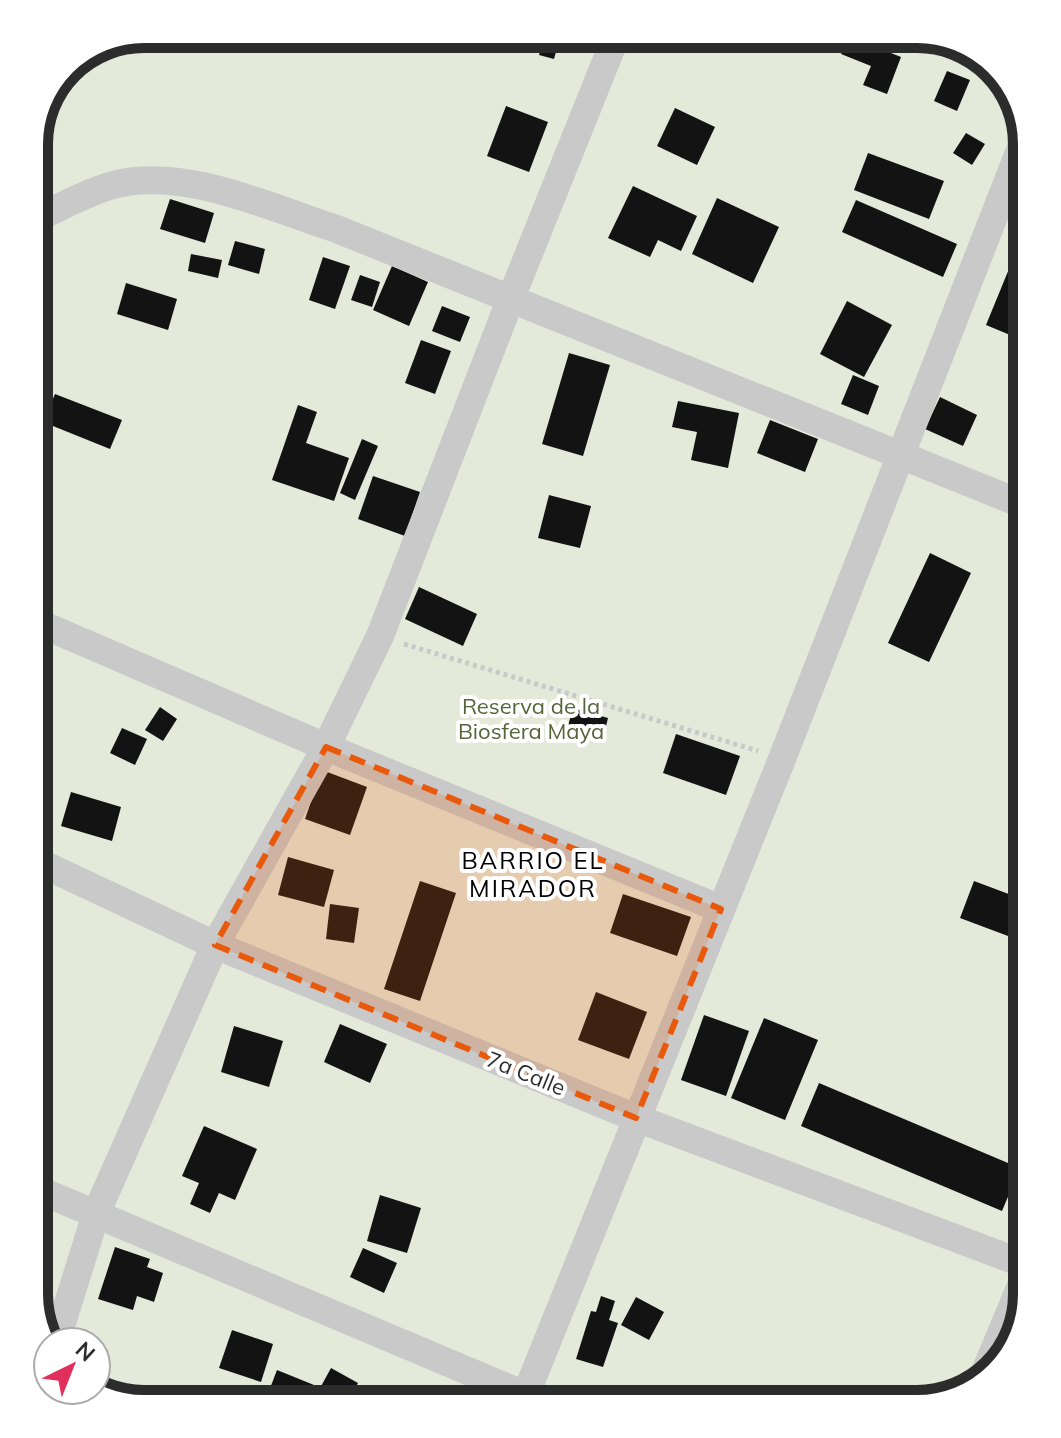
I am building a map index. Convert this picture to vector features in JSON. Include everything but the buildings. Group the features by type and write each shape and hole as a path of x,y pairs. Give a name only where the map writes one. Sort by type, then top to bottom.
{"street":[{"path":"61,1326 96,1214 215,945 326,747 380,636 611,48"},
{"path":"535,1390 636,1118 782,759 1013,167"},
{"path":"48,213 114,185 163,180 216,190 334,228 1013,500"},
{"path":"48,627 326,747 721,909"},
{"name":"7a Calle","path":"48,867 215,945 636,1118 1013,1263"},
{"path":"48,1194 505,1390"},
{"path":"993,1352 1012,1305"}],"path":[{"path":"380,636 782,759"}],"highlighted area":[{"path":"326,747 721,909 636,1118 215,945"}],"green space":[{"name":"Reserva de la Biosfera Maya","path":"144,48 923,48 948,53 970,64 985,76 1000,96 1010,120 1013,144 1013,1294 1010,1318 1000,1342 985,1362 965,1377 941,1387 916,1390 138,1390 113,1385 112,1326 54,1326 48,1294 48,138 51,120 68,86 96,61 113,53"}],"district":[{"name":"BARRIO EL MIRADOR","path":"533,875"}]}
